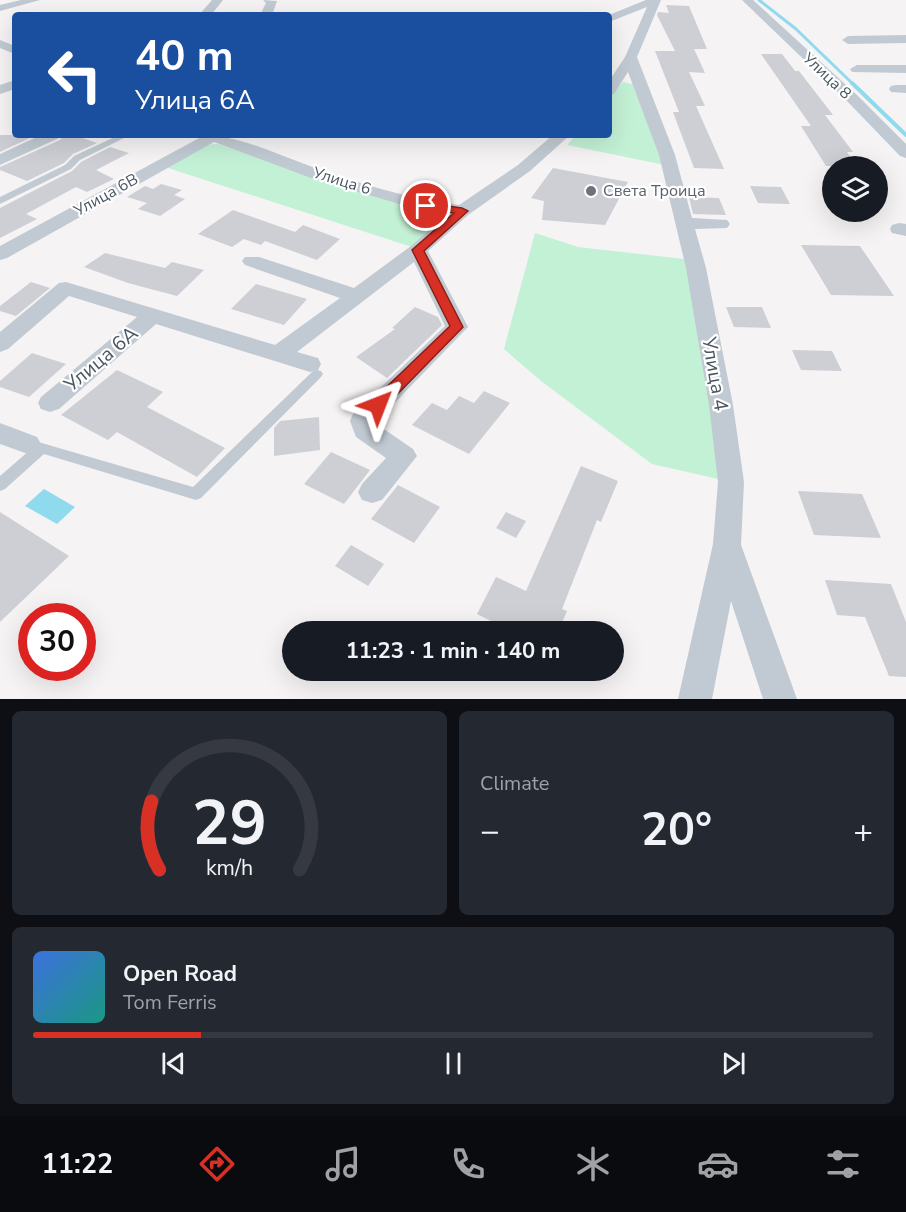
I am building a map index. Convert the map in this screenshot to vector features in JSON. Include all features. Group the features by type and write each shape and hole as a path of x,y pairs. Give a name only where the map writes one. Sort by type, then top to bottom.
{"street":[{"path":"0,8 35,0"},
{"path":"208,12 218,0"},
{"path":"267,12 272,1 268,0"},
{"path":"612,18 656,0"},
{"path":"612,81 619,59 656,0"},
{"name":"Улица 8","path":"747,0 852,98 906,153"},
{"path":"848,40 906,39"},
{"path":"861,48 906,46"},
{"name":"Улица 4","path":"619,59 635,73 667,154 696,268 731,482 727,544 695,699"},
{"path":"857,69 906,69"},
{"path":"0,160 48,138"},
{"name":"Улица 6B","path":"0,254 206,138"},
{"name":"Улица 6","path":"216,138 339,180 426,206 462,211"},
{"path":"280,353 418,250 462,211 524,168 559,138"},
{"path":"684,223 721,224"},
{"path":"372,492 404,456 365,430 362,421 457,327 418,250"},
{"path":"252,261 357,296"},
{"name":"Улица 6A","path":"0,344 66,288 280,353 313,369"},
{"name":"Улица 6A","path":"50,403 153,315"},
{"path":"0,433 34,446"},
{"path":"727,544 780,699"}],"lane":[{"path":"0,201 68,167 89,152 119,138"},
{"path":"0,485 34,446 196,494 313,369"}],"green space":[{"path":"623,82 637,85 665,165 567,145 573,138 612,138 612,95"},
{"path":"218,144 420,210 450,216 415,248 165,167 204,145"},
{"path":"535,233 578,247 693,260 727,481 652,464 541,381 504,349"}],"water":[{"path":"44,489 75,507 57,524 25,506"}],"building":[{"path":"666,5 689,6 707,49 694,49 705,73 689,72 705,106 696,106 724,169 694,168 673,112 679,112 655,51 675,51 657,15 658,12 669,13"},
{"path":"761,54 782,54 795,71 799,71 833,115 825,115 853,152 847,152 850,156 822,156 822,160 801,126 811,126"},
{"path":"0,135 30,138 0,152"},
{"path":"62,138 83,138 97,143 73,154 64,163 27,181 0,170 0,167"},
{"path":"110,147 129,153 96,170 114,179 87,192 76,187 26,214 37,219 0,238 0,208 72,171 81,162"},
{"path":"553,168 628,182 605,225 542,220 544,201 531,198"},
{"path":"161,184 182,190 174,195 185,199 160,216 138,209 147,203 127,197 145,186 153,189"},
{"path":"750,186 781,187 790,204 758,203"},
{"path":"689,197 719,198 726,215 693,214"},
{"path":"233,210 295,232 303,225 340,239 317,260 265,241 261,245 244,239 232,247 198,234"},
{"path":"801,245 860,246 894,296 831,295"},
{"path":"105,253 165,268 172,262 204,270 177,296 128,283 84,267"},
{"path":"31,282 50,288 16,316 0,311 0,306"},
{"path":"256,284 307,299 284,325 231,309"},
{"path":"415,307 438,317 442,325 387,378 356,357 395,329 392,328"},
{"path":"726,307 762,307 771,328 734,327"},
{"path":"792,350 832,351 842,371 801,370"},
{"path":"32,353 66,364 29,397 0,387 0,381"},
{"path":"117,370 163,392 147,407 225,448 197,477 117,432 108,440 61,415"},
{"path":"484,391 510,403 469,454 412,425 432,403 447,410 459,396 474,403"},
{"path":"319,417 320,450 274,456 274,428 280,421"},
{"path":"331,452 370,470 344,504 304,484"},
{"path":"581,466 618,481 601,522 597,520 562,609 567,611 563,621 491,621 477,614 496,577 526,591"},
{"path":"398,485 440,507 414,543 371,519"},
{"path":"798,491 862,494 881,538 814,535"},
{"path":"0,512 69,556 0,622"},
{"path":"506,512 526,521 516,538 496,528"},
{"path":"351,545 384,564 368,586 335,566"},
{"path":"825,580 891,584 906,622 906,677 889,676 865,617 837,615"}],"waterway":[{"path":"759,0 796,29 854,85"},
{"path":"852,83 906,135"}],"place":[{"name":"Света Троица","path":"591,191"}],"route":[{"path":"378,405 457,327 418,250 462,211 426,206"}]}
